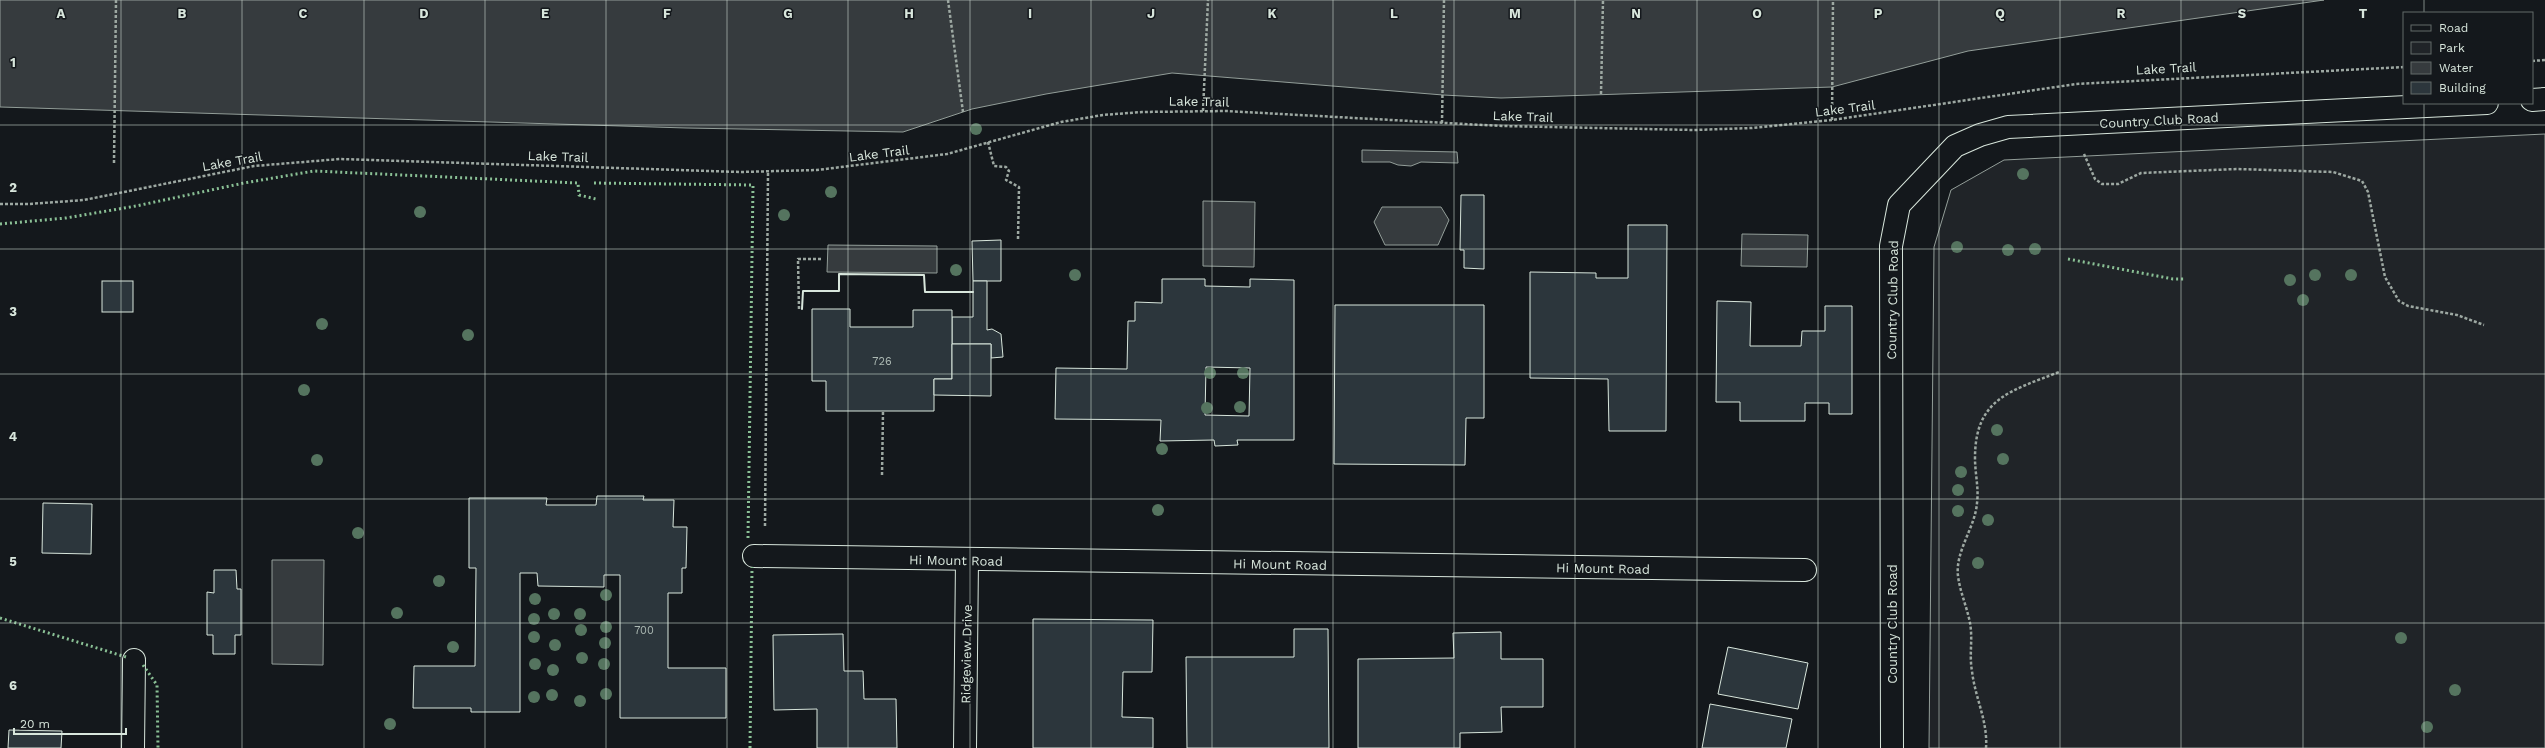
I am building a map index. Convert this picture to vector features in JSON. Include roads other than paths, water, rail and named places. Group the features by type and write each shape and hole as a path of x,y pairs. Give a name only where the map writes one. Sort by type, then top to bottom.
{"street":[{"path":"2533,100 2545,99"},
{"name":"Country Club Road","path":"1892,748 1891,246 1899,205 1956,146 1980,135 2008,127 2467,104"},
{"name":"Hi Mount Road","path":"760,557 1805,570"},
{"name":"Ridgeview Drive","path":"965,748 967,560"},
{"path":"133,748 134,660"}],"water":[{"path":"0,0 2324,0 1968,51 1832,87 1501,98 1443,95 1172,73 1046,94 972,109 903,132 686,128 0,107"},
{"path":"1362,150 1457,152 1458,163 1421,162 1411,166 1398,165 1390,162 1362,162"},
{"path":"1203,201 1255,202 1254,267 1203,266"},
{"path":"1382,207 1441,207 1449,220 1438,245 1385,245 1374,222"},
{"path":"1742,234 1808,235 1807,267 1741,266"},
{"path":"828,245 937,246 937,273 827,272"},
{"path":"272,560 324,560 323,665 272,664"}]}
